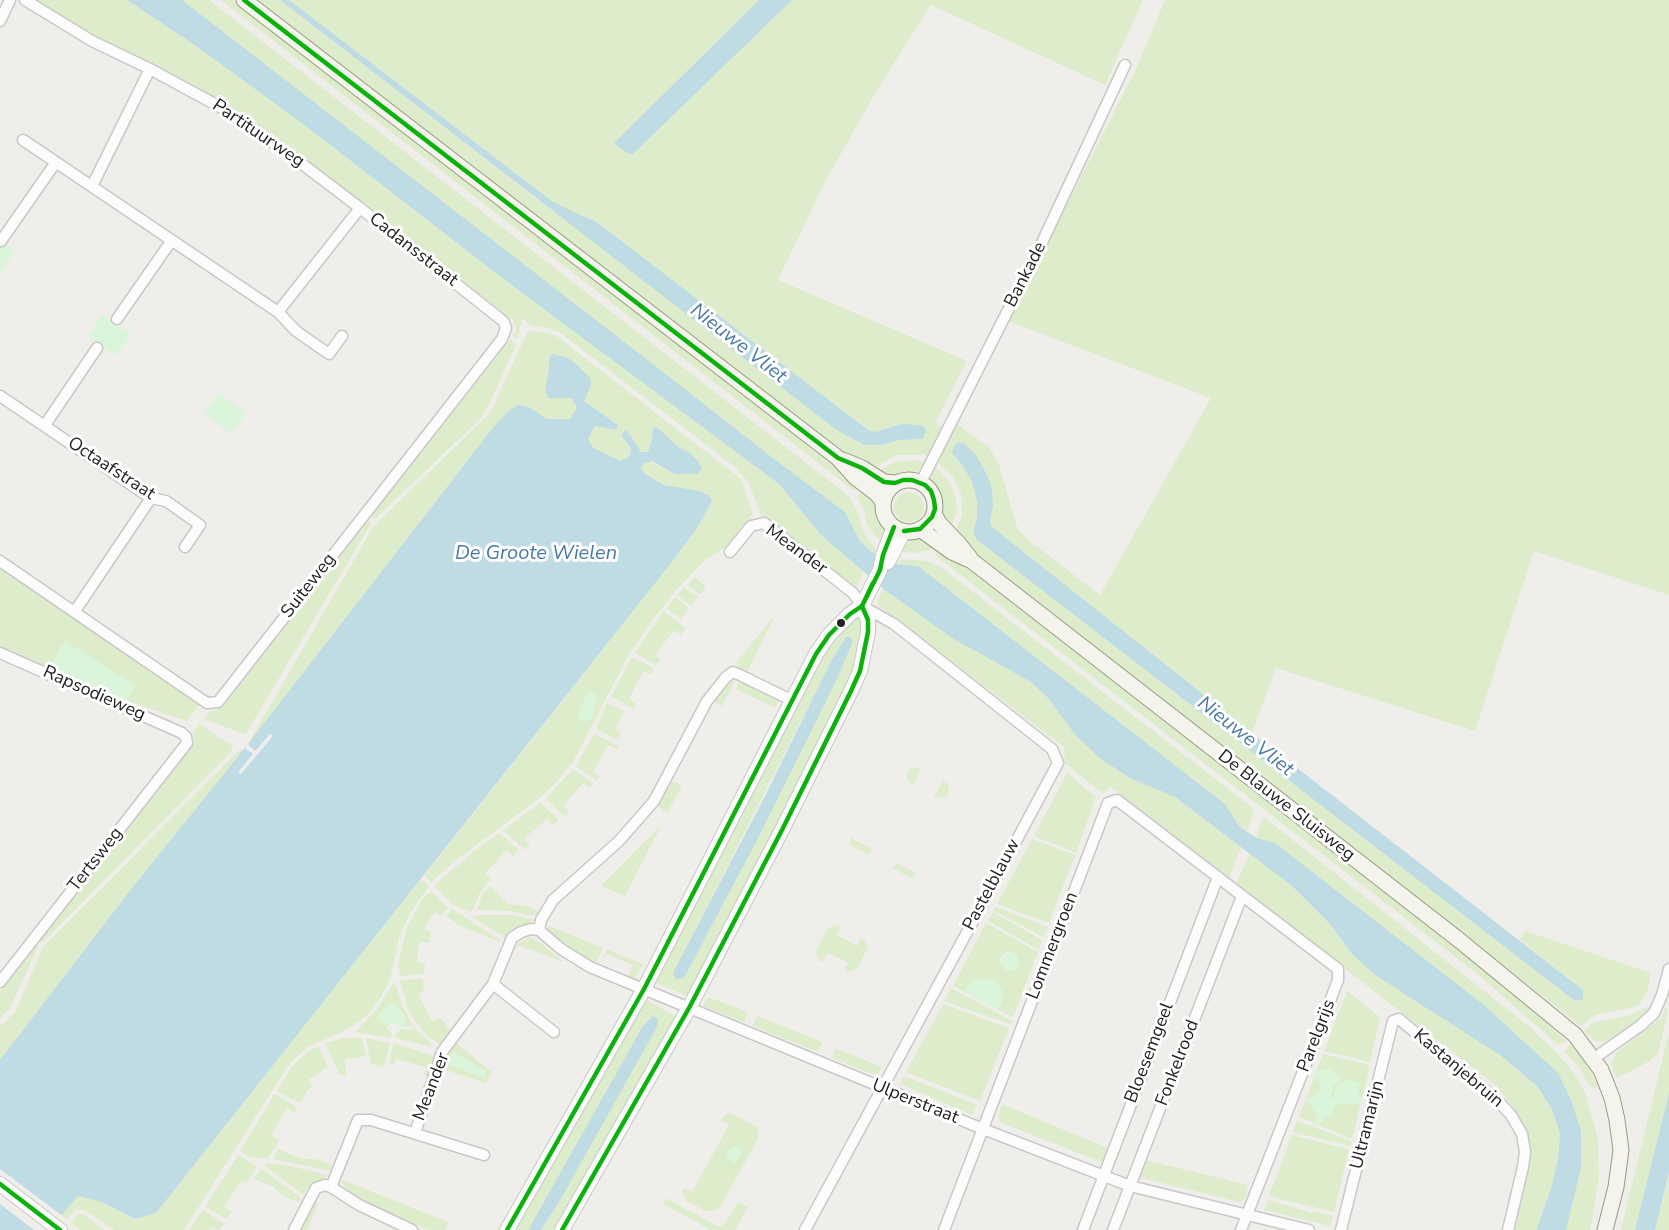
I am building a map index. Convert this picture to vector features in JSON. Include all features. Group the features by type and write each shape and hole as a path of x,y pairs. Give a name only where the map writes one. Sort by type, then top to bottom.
{"main road":[{"path":"244,0 838,458 883,502"},
{"path":"838,458 862,468 884,482 895,483 908,479 921,482 933,495 935,504 934,514 927,525 920,529 899,529 885,516 883,502 895,483"},
{"name":"De Blauwe Sluisweg","path":"934,514 972,561"},
{"name":"De Blauwe Sluisweg","path":"920,529 952,552 972,561 1468,948 1575,1035 1601,1070 1612,1098 1621,1150 1616,1187 1605,1230"}],"street":[{"path":"0,21 10,0"},
{"name":"Partituurweg","path":"25,0 92,41 222,108 293,157 360,208"},
{"name":"Bankade","path":"921,482 1039,249 1125,65"},
{"path":"92,186 150,69"},
{"path":"23,140 278,312 296,331 329,354 342,336"},
{"path":"2,241 56,162"},
{"name":"Cadansstraat","path":"278,312 360,208 498,316 504,322 505,333"},
{"path":"117,319 172,240"},
{"name":"Suiteweg","path":"0,561 207,703 218,702 505,333"},
{"path":"45,425 97,348"},
{"name":"Octaafstraat","path":"0,396 151,498 165,501 200,525 184,548"},
{"path":"75,611 151,498"},
{"name":"Meander","path":"730,552 751,526 764,523 865,600"},
{"path":"507,1230 644,989 816,654 829,636 865,600 899,529"},
{"path":"562,1230 689,1008 851,691 860,671 868,632 865,600"},
{"name":"Pastelblauw","path":"805,1230 1058,763 1052,749 865,600"},
{"name":"Rapsodieweg","path":"0,653 182,733 186,737"},
{"path":"539,930 541,920 553,900 619,841 654,801 707,701 726,677 733,672 793,701"},
{"name":"Tertsweg","path":"0,982 182,750 187,743 186,737"},
{"name":"Lommergroen","path":"944,1230 1108,803 1117,800 1230,886"},
{"name":"Bloesemgeel","path":"1083,1230 1218,877"},
{"name":"Parelgrijs","path":"1230,886 1338,969 1338,981 1241,1230"},
{"name":"Fonkelrood","path":"1113,1230 1242,896"},
{"name":"Meander","path":"415,1133 442,1052 493,984 512,938 531,929 539,930"},
{"name":"Ulperstraat","path":"539,930 561,949 584,964 983,1129 1130,1186 1310,1230"},
{"path":"1593,1059 1640,1026 1654,1013 1669,969"},
{"path":"493,984 554,1032"},
{"name":"Kastanjebruin","path":"1394,1021 1399,1019 1474,1080 1511,1115 1522,1134 1525,1152 1523,1167 1508,1230"},
{"name":"Ultramarijn","path":"1341,1230 1394,1021"},
{"name":"Meander","path":"331,1187 358,1120 371,1120 484,1155"},
{"path":"0,1184 60,1230"},
{"path":"294,1230 316,1188 325,1185 359,1205 412,1230"}],"green space":[{"path":"35,0 127,0 199,48 779,484 822,536 863,572 856,588 761,516 749,483 735,467 562,334 549,328 531,326 522,318 518,339 515,339 513,336 516,330 514,321 289,146 222,101 97,37"},
{"path":"182,0 209,0 841,490 850,498 856,509 865,535 876,549 874,553 859,540 845,512"},
{"path":"221,0 233,0 476,186 860,486 856,490 852,489"},
{"path":"258,0 280,0 551,210 882,445 899,440 923,439 926,431 902,424 875,432 868,430 598,223 553,202 289,0 759,0 614,143 627,153 633,154 792,0 1143,0 1105,85 931,5 880,85 826,180 778,280 967,361 935,423 943,427 927,455 896,455 871,470 829,442"},
{"path":"1165,0 1669,0 1669,595 1534,551 1475,731 1276,668 1252,733 992,527 990,523 993,505 992,489 953,456 963,466 972,482 977,501 977,518 973,532 977,540 1575,1001 1583,990 1520,940 1525,931 1651,973 1647,992 1638,1006 1595,1015 1581,1026 1005,578 954,534 962,515 961,494 954,479 937,462 955,423 989,447 999,465 1017,527 1026,538 1100,595 1211,398 1008,321 1136,69"},
{"path":"0,242 15,251 0,273"},
{"path":"102,315 131,334 116,356 88,336"},
{"path":"530,330 555,335 741,479 753,514 727,546 704,561 675,591 649,625 629,654 574,760 557,782 431,882 424,876 697,528 700,491 664,485 645,474 641,467 644,463 651,461 655,465 697,460 689,452 678,447 658,428 653,428 648,452 641,452 625,429 621,435 631,450 630,456 622,461 593,448 588,439 595,426 615,430 616,422 607,419 584,401 591,385 566,357 552,355 549,359 545,389 548,398 571,398 577,408 570,419 547,419 529,407 518,405 495,425 248,744 373,527 490,413"},
{"path":"511,339 516,345 488,407 480,419 374,520 371,516"},
{"path":"218,393 247,412 232,434 204,414"},
{"path":"916,460 925,463 918,471 907,475 889,477 877,472 895,462"},
{"path":"931,466 947,479 955,494 957,511 950,530 943,518 942,501 931,480"},
{"path":"863,490 876,505 884,532 883,543 873,534 866,522 864,511 857,497"},
{"path":"909,492 920,496 924,507 920,518 909,522 898,518 894,507 898,496"},
{"path":"368,521 371,524 247,732 244,734 204,719 211,711 223,706"},
{"path":"920,539 937,545 929,550 915,553 899,551 911,540"},
{"path":"941,548 1467,956 1566,1041 1557,1044 1480,976 936,556 937,551"},
{"path":"902,559 928,561 942,568 1253,808 1247,832 1237,823 1225,804 918,566 898,564"},
{"path":"0,569 200,704 187,721 127,701 0,646"},
{"path":"694,577 706,586 700,595 688,585"},
{"path":"684,587 698,597 691,606 677,595"},
{"path":"883,588 952,638 1031,682 1049,699 1076,736 1101,759 1130,778 1175,797 1241,847 1229,878 1110,786 1106,792 1101,792 1063,762 1064,747 877,604"},
{"path":"675,597 689,608 681,619 667,608"},
{"path":"664,611 686,629 681,635 674,630 655,655 661,660 656,665 635,653"},
{"path":"773,617 773,619 747,673 736,663"},
{"path":"856,617 863,622 856,666 849,684 691,994 687,996 654,982 827,644","holes":["846,638 853,641 838,677 758,838 673,974 831,661"]},
{"path":"65,641 135,685 127,701 49,667"},
{"path":"632,657 654,668 651,674 643,671 629,699 636,704 633,709 611,696"},
{"path":"731,681 735,681 722,706 714,702"},
{"path":"739,681 779,700 775,708 736,689"},
{"path":"591,693 597,697 593,716 584,722 578,715 585,696"},
{"path":"607,703 624,711 615,729 621,733 618,740 596,729"},
{"path":"200,724 232,746 232,751 42,943 38,941 186,754 194,741 193,733"},
{"path":"594,734 619,746 617,749 608,745 593,772 600,777 597,781 576,766"},
{"path":"245,748 132,888 0,1060 0,1026 15,1012 43,947 238,751"},
{"path":"914,767 921,769 913,785 907,779 907,775"},
{"path":"573,769 593,783 590,787 583,783 563,806 569,812 565,817 546,798"},
{"path":"1067,773 1096,797 1076,853 1034,836"},
{"path":"943,780 949,786 948,793 946,796 934,797"},
{"path":"673,781 682,786 667,813 658,806"},
{"path":"541,803 559,820 553,825 547,819 524,839 530,846 525,850 503,830"},
{"path":"1265,818 1526,1024 1557,1053 1575,1074 1586,1095 1598,1139 1599,1178 1590,1230 1566,1230 1581,1168 1529,1046 1484,1005 1275,843 1256,837 1261,821"},
{"path":"659,827 625,896 601,886"},
{"path":"499,833 519,850 513,856 506,850 485,874 491,879 480,892 471,912 452,904 434,886 474,851"},
{"path":"851,838 872,849 869,855 848,844"},
{"path":"1032,839 1075,855 1049,923 997,904"},
{"path":"1250,853 1291,885 1331,925 1351,953 1500,1055 1537,1086 1552,1109 1560,1134 1558,1159 1551,1189 1536,1230 1514,1230 1529,1169 1530,1153 1526,1135 1513,1106 1495,1085 1236,884"},
{"path":"896,863 916,873 913,879 893,868"},
{"path":"421,879 429,886 410,913 399,938 390,979 381,997 368,1014 355,1024 339,1034 310,1045 289,1064 184,1230 114,1230 86,1211 76,1209 67,1219 61,1215 78,1196 99,1201 135,1219 156,1213"},
{"path":"490,886 508,904 528,906 538,912 536,916 508,911 477,910 482,895"},
{"path":"431,891 448,907 441,916 435,912 424,928 431,933 429,943 419,942 417,962 425,964 424,974 400,976 398,965 407,927 423,898"},
{"path":"996,907 1048,927 1043,937 993,910"},
{"path":"452,909 503,943 462,927 446,916"},
{"path":"993,912 1042,940 1039,950 988,921"},
{"path":"514,915 534,920 509,932 506,938 472,917"},
{"path":"986,923 1038,952 1013,1017 998,1010 1003,998 1002,991 996,982 968,985 965,992 953,986","holes":["1014,953 1019,964 1011,971 1001,965 1000,959 1003,954"]},
{"path":"547,925 603,948 596,963 577,954 552,934"},
{"path":"836,925 841,927 837,935 857,946 861,938 868,947 858,968 850,972 845,970 848,962 827,953 824,961 820,961 816,954 827,929"},
{"path":"529,937 538,941 564,962 517,945"},
{"path":"36,945 38,947 10,1008 0,1018 0,991"},
{"path":"607,949 643,964 635,978 628,976 633,965 607,954 601,965"},
{"path":"1006,953 1014,953 1019,958 1017,969 1006,971 1001,966 1001,958"},
{"path":"986,978 996,982 1002,991 1003,998 998,1010 965,992 968,985"},
{"path":"400,980 423,980 424,990 418,994 432,1021 441,1018 453,1034 442,1046 428,1036 408,1009"},
{"path":"395,982 402,1005 413,1026 406,1027 403,1013 392,1004 383,1009 385,1025 389,1024 387,1028 392,1034 391,1038 355,1032 377,1009"},
{"path":"951,988 1012,1021 1010,1024 944,1001"},
{"path":"1347,991 1380,1017 1370,1062 1324,1051"},
{"path":"708,997 748,1012 744,1022 703,1006"},
{"path":"647,1000 676,1017 556,1230 541,1230 559,1202 653,1016 643,1026 528,1230 511,1230 642,1003"},
{"path":"392,1003 402,1013 406,1027 400,1027 395,1022 385,1025 379,1021 377,1017"},
{"path":"943,1004 1009,1028 980,1101 906,1072"},
{"path":"1653,1004 1644,1015 1616,1036 1605,1041 1595,1041 1584,1030 1592,1023 1631,1015"},
{"path":"1666,1006 1668,1011 1658,1054 1648,1062 1617,1078 1612,1062 1617,1052 1661,1018"},
{"path":"757,1016 822,1042 818,1052 753,1026"},
{"path":"415,1028 432,1047 395,1038 396,1033 402,1029"},
{"path":"1669,1032 1669,1093 1635,1230 1621,1230"},
{"path":"344,1038 361,1038 366,1056 345,1060 346,1074 340,1075 325,1043"},
{"path":"366,1038 390,1043 384,1067 371,1064"},
{"path":"455,1042 492,1072 486,1083 441,1069","holes":["454,1052 486,1072 484,1078 449,1064"]},
{"path":"394,1043 437,1057 429,1077 424,1075 426,1067 396,1059 393,1066 389,1063"},
{"path":"1571,1044 1587,1065 1598,1086 1595,1088 1589,1086 1580,1069 1565,1052"},
{"path":"318,1046 328,1067 308,1080 313,1086 300,1103 277,1091 292,1066"},
{"path":"835,1048 882,1067 878,1074 873,1074 832,1058"},
{"path":"454,1052 486,1073 484,1078 448,1064"},
{"path":"1323,1054 1370,1065 1352,1139 1299,1117"},
{"path":"1331,1069 1340,1077 1333,1087 1330,1098 1333,1098 1336,1087 1348,1079 1359,1083 1359,1097 1362,1098 1360,1104 1336,1105 1330,1116 1324,1118 1319,1126 1315,1124 1317,1117 1314,1110 1306,1100 1320,1092 1321,1086 1314,1077 1317,1071"},
{"path":"904,1076 977,1105 972,1115 900,1084"},
{"path":"275,1094 297,1107 295,1112 287,1108 271,1135 279,1140 268,1159 250,1157 240,1151"},
{"path":"1002,1104 1110,1149 1104,1163 1002,1123 998,1116"},
{"path":"730,1113 757,1127 759,1137 720,1207 713,1211 705,1211 687,1201 682,1192 684,1188 692,1192 729,1125 721,1120"},
{"path":"1297,1121 1351,1141 1350,1146 1293,1132"},
{"path":"1292,1135 1349,1149 1334,1212 1269,1196"},
{"path":"736,1146 740,1147 742,1152 735,1163 727,1157 726,1152"},
{"path":"278,1149 302,1159 315,1159 332,1165 330,1171 273,1159"},
{"path":"238,1155 257,1166 246,1184 241,1181 224,1207 232,1212 226,1219 205,1207"},
{"path":"1145,1160 1248,1185 1246,1195 1244,1200 1239,1202 1138,1177"},
{"path":"266,1163 328,1175 324,1181 308,1187 304,1195 265,1166"},
{"path":"261,1168 301,1198 299,1202 285,1197 272,1186 254,1179"},
{"path":"1669,1172 1669,1230 1655,1230"},
{"path":"340,1179 448,1222 445,1230 430,1230 381,1211 346,1188"},
{"path":"666,1198 717,1226 726,1222 738,1202 748,1207 735,1230 711,1230 663,1204"},
{"path":"1268,1200 1313,1213 1314,1211 1333,1216 1330,1226 1264,1210"},
{"path":"313,1202 318,1204 307,1230 299,1230"},
{"path":"204,1210 224,1224 219,1230 212,1227 210,1230 189,1230 202,1211"},
{"path":"83,1214 105,1230 81,1230 71,1223 77,1215"}],"water":[{"path":"127,0 182,0 845,512 859,540 872,552 896,564 918,566 1225,804 1243,829 1257,838 1275,843 1484,1005 1558,1073 1571,1100 1581,1131 1581,1168 1566,1230 1536,1230 1551,1189 1558,1159 1560,1134 1552,1109 1537,1086 1500,1055 1375,975 1351,953 1331,925 1291,885 1175,797 1130,778 1101,759 1076,736 1049,699 1031,682 952,638 885,590 822,536 779,484 501,277 307,127 199,48"},
{"name":"Nieuwe Vliet","path":"280,0 289,0 553,202 598,223 868,430 875,432 902,424 919,425 926,431 923,439 865,445 838,431"},
{"path":"759,0 792,0 633,154 627,153 614,143"},
{"name":"De Groote Wielen","path":"552,354 566,357 574,362 590,378 591,385 584,401 618,425 616,430 595,426 588,439 593,448 621,461 630,456 631,449 621,435 626,429 641,452 648,452 653,427 658,428 678,447 689,452 697,460 702,468 698,474 675,474 652,461 644,463 641,467 645,474 664,485 700,491 709,496 712,501 697,528 156,1213 135,1219 99,1201 78,1196 49,1230 0,1230 0,1060 495,425 518,405 529,407 547,419 570,419 577,408 571,398 548,398 545,389 549,359"},
{"name":"Nieuwe Vliet","path":"957,443 963,443 975,454 986,473 992,489 993,505 990,523 992,527 1252,733 1583,990 1583,999 1575,1001 977,540 973,532 977,518 977,501 972,482 952,453"},
{"path":"846,637 850,637 853,641 838,677 758,838 685,976 676,979 674,971 764,798 831,661"},
{"path":"653,1016 658,1019 658,1025 559,1202 541,1230 528,1230 643,1026"},
{"path":"1669,1093 1669,1172 1655,1230 1635,1230"}],"pier":[{"path":"270,734 273,736 241,774 238,772 253,754 245,748 248,744 255,751"},
{"path":"0,1169 64,1217 53,1230 34,1230 0,1204"}],"transit line":[{"path":"244,0 838,458 862,468 884,482 912,480 925,485 931,491 934,500 935,509 932,517 920,529 904,531"},
{"path":"507,1230 644,989 816,654 829,635 850,614 862,606 880,570 894,527"},
{"path":"562,1230 689,1008 851,691 860,671 868,632 868,620 862,606 873,583"},
{"path":"0,1184 60,1230"}]}
